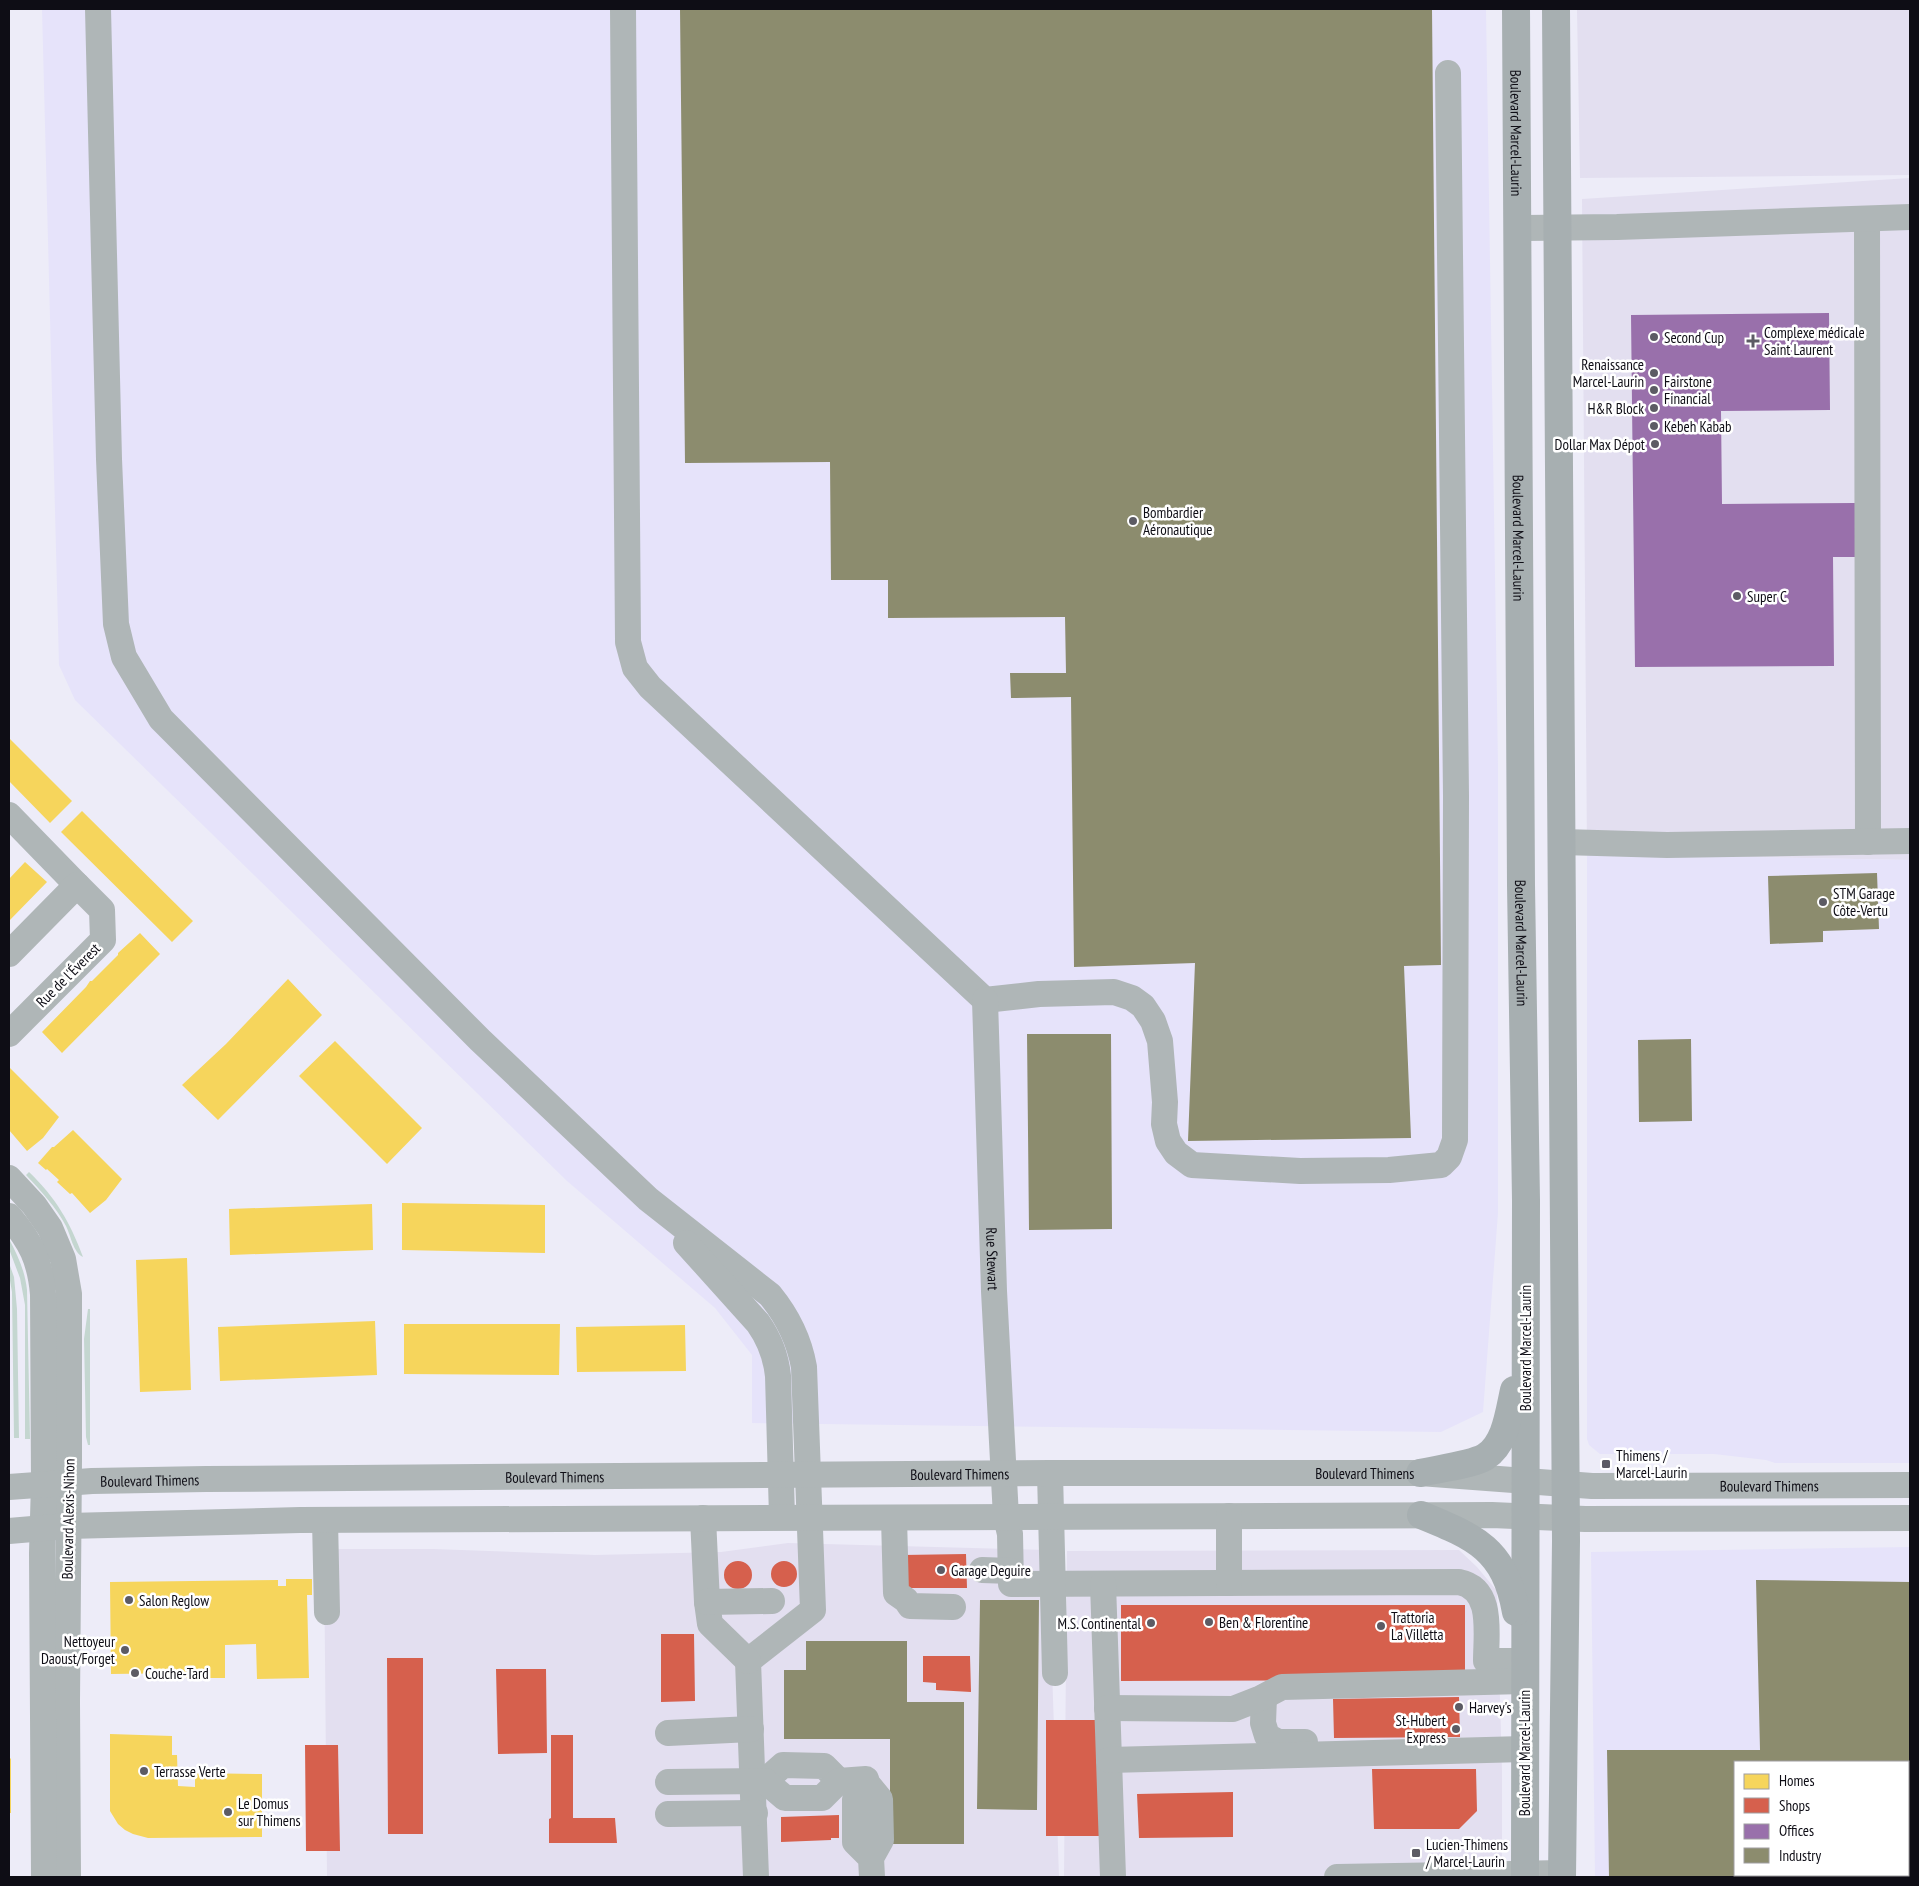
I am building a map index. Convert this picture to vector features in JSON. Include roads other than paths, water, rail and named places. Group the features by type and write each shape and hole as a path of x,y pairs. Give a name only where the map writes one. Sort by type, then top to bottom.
{"main road":[{"name":"Boulevard Marcel-Laurin","path":"1516,9 1521,842 1526,1200 1524,1337 1526,1515 1524,1671 1525,1876"},
{"path":"1556,9 1566,1638 1562,1875"},
{"path":"1521,842 1562,842"},
{"path":"1420,1473 1484,1458 1496,1446 1506,1426 1524,1337"},
{"path":"1421,1515 1466,1534 1485,1548 1497,1562 1512,1591 1524,1671"}],"street":[{"path":"98,9 109,459 116,624 124,657 161,720 480,1040 648,1199 758,1323 771,1344 775,1355 778,1376 782,1517"},
{"path":"623,9 628,642 635,668 650,687 985,1000 1039,994 1114,992 1132,998 1143,1006 1153,1021 1160,1041 1164,1124 1168,1141 1176,1153 1192,1165 1300,1171 1389,1170 1441,1165 1453,1149 1456,1140 1456,796 1448,73"},
{"path":"1516,228 1910,217"},
{"path":"1867,219 1868,842"},
{"name":"Rue de l'Éverest","path":"9,815 102,910 103,940 9,1034"},
{"path":"1562,842 1667,845 1910,841"},
{"path":"9,954 77,885"},
{"name":"Rue Stewart","path":"985,1000 999,1406 1006,1517 1010,1534 1011,1571"},
{"name":"Boulevard Alexis-Nihon","path":"9,1178 34,1205 50,1228 63,1259 67,1277 69,1304 56,1483 44,1877"},
{"path":"648,1199 770,1295 790,1322 800,1348 804,1367 813,1610 748,1661"},
{"name":"Boulevard Alexis-Nihon","path":"9,1216 28,1240 38,1262 42,1278 56,1483"},
{"path":"42,1278 67,1277"},
{"name":"Boulevard Thimens","path":"9,1487 56,1483 391,1476 780,1476 1004,1473 1420,1473 1565,1485 1910,1485"},
{"path":"1050,1473 1055,1672"},
{"path":"9,1531 55,1526 324,1520 1421,1515 1526,1515 1586,1519 1910,1518"},
{"path":"1229,1516 1229,1583"},
{"path":"703,1518 707,1602 710,1624 748,1661 750,1729 759,1781 755,1813 756,1877"},
{"path":"894,1518 896,1593 906,1600 910,1606 953,1607"},
{"path":"324,1520 327,1612"},
{"name":"Boulevard Alexis-Nihon","path":"55,1526 66,1702 68,1877"},
{"path":"982,1570 1011,1571 1011,1584 1434,1581 1466,1583 1477,1591 1485,1604 1486,1661 1524,1671"},
{"path":"1103,1584 1114,1877"},
{"path":"707,1602 772,1602"},
{"path":"1107,1708 1233,1709 1264,1697 1282,1687 1524,1671"},
{"path":"1264,1697 1263,1723 1267,1736 1278,1742 1408,1742 1430,1752"},
{"path":"668,1733 750,1729"},
{"path":"1109,1760 1524,1749"},
{"path":"668,1782 759,1781 783,1765 824,1766 838,1781 866,1779 866,1782 880,1799 881,1840 872,1868"},
{"path":"668,1814 755,1813"},
{"path":"1337,1877 1562,1875"}],"place":[{"name":"Second Cup","path":"1654,337"},
{"name":"Complexe médicale Saint Laurent","path":"1753,341"},
{"name":"Renaissance Marcel-Laurin","path":"1654,373"},
{"name":"Fairstone Financial","path":"1654,390"},
{"name":"H&R Block","path":"1654,408"},
{"name":"Kebeh Kabab","path":"1654,426"},
{"name":"Dollar Max Dépot","path":"1655,444"},
{"name":"Bombardier Aéronautique","path":"1133,521"},
{"name":"Super C","path":"1737,596"},
{"name":"STM Garage Côte-Vertu","path":"1823,902"},
{"name":"Thimens / Marcel-Laurin","path":"1606,1464"},
{"name":"Garage Deguire","path":"941,1570"},
{"name":"Salon Reglow","path":"129,1600"},
{"name":"Ben & Florentine","path":"1209,1622"},
{"name":"M.S. Continental","path":"1151,1623"},
{"name":"Trattoria La Villetta","path":"1381,1626"},
{"name":"Nettoyeur Daoust/Forget","path":"125,1650"},
{"name":"Couche-Tard","path":"135,1673"},
{"name":"Harvey's","path":"1459,1707"},
{"name":"St-Hubert Express","path":"1456,1729"},
{"name":"Terrasse Verte","path":"144,1771"},
{"name":"Le Domus sur Thimens","path":"228,1812"},
{"name":"Lucien-Thimens / Marcel-Laurin","path":"1416,1853"}]}
